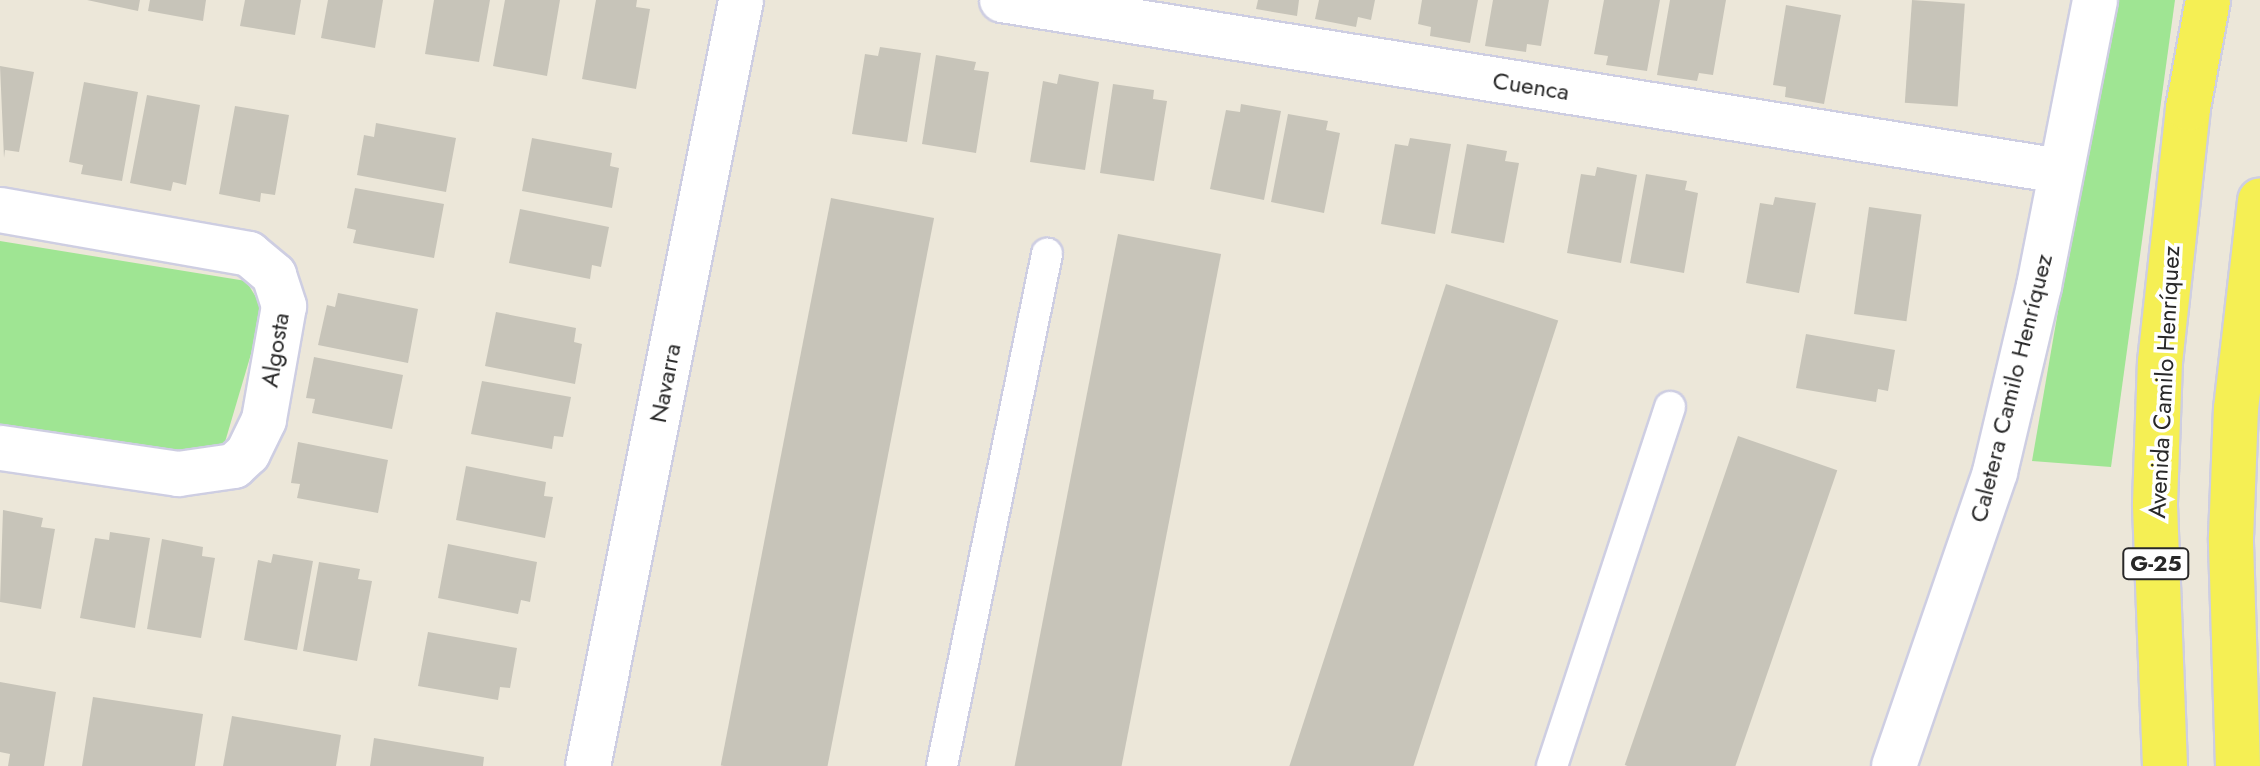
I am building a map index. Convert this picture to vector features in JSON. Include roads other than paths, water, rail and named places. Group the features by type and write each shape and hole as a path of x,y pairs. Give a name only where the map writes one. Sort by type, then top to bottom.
{"main road":[{"name":"Avenida Camilo Henríquez","path":"2165,766 2155,504 2160,362 2183,151 2208,0"},
{"path":"2238,766 2231,538 2238,395 2260,200"}],"street":[{"name":"Navarra","path":"588,766 741,0"},
{"name":"Cuenca","path":"1002,0 2060,171"},
{"name":"Caletera Camilo Henríquez","path":"1894,766 1995,472 2095,0"},
{"name":"Algosta","path":"0,210 249,254 274,275 284,306 261,429 248,453 234,466 179,474 0,448"}],"lane":[{"path":"942,766 1047,254"},
{"path":"1552,766 1670,407"}]}
